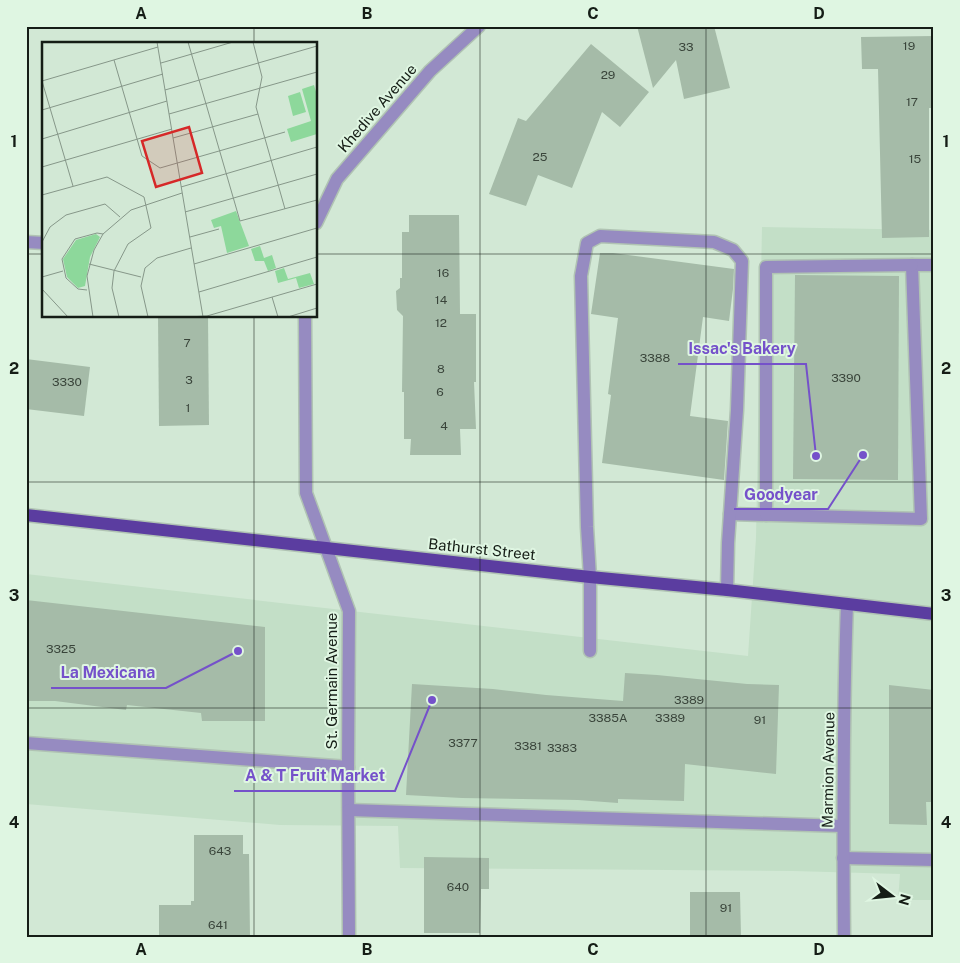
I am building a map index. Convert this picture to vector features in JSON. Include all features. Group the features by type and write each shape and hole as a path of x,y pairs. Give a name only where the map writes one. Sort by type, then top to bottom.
{"main road":[{"name":"Bathurst Street","path":"26,515 934,614"}],"street":[{"name":"Khedive Avenue","path":"318,219 336,179 430,71 479,26"},
{"path":"590,651 590,578 581,276 587,244 600,236 714,242 733,250 742,261 737,410 727,590"},
{"path":"26,242 42,243"},
{"path":"766,515 766,267 934,265"},
{"path":"730,514 921,519 912,266"},
{"path":"305,318 306,493 326,549"},
{"name":"St. Germain Avenue","path":"326,549 349,610 349,937"},
{"name":"Marmion Avenue","path":"844,937 844,668 847,604"},
{"path":"26,744 348,767"},
{"path":"348,810 843,826"},
{"path":"843,858 934,860"}],"shaded area":[{"path":"762,227 934,230 934,900 898,900 900,874 793,871 400,868 398,826 280,825 26,804 26,574 748,656 756,538"}],"building":[{"path":"637,26 714,26 730,88 684,99 676,60 653,88"},
{"path":"934,36 934,108 929,108 929,237 882,238 878,69 862,69 861,37"},
{"path":"591,44 649,92 620,127 602,112 572,188 538,175 526,206 489,194 518,118 526,121"},
{"path":"409,215 459,215 460,314 476,314 476,382 474,382 476,429 460,429 461,455 410,455 411,439 404,439 404,392 402,392 403,316 397,310 396,291 400,288 400,278 402,278 402,232 409,232"},
{"path":"600,253 613,253 734,269 729,321 703,317 690,416 728,421 724,480 602,463 611,395 608,394 618,318 591,314"},
{"path":"795,275 899,276 898,480 793,479"},
{"path":"158,318 208,318 209,425 159,426"},
{"path":"26,359 90,367 84,416 26,409"},
{"path":"26,600 265,627 265,721 202,721 201,713 127,705 126,710 55,701 26,701"},
{"path":"625,673 779,685 776,774 685,764 684,801 618,799 618,803 406,795 412,684 493,689 623,701"},
{"path":"889,685 934,690 934,802 926,802 927,825 889,824"},
{"path":"194,835 243,835 243,854 249,854 250,937 159,937 159,905 191,905 191,901 194,901"},
{"path":"424,857 489,858 489,889 481,889 480,933 424,933"},
{"path":"690,892 740,892 741,937 690,937"}],"place":[{"name":"Goodyear","path":"863,455"},
{"name":"Issac's Bakery","path":"816,456"},
{"name":"La Mexicana","path":"238,651"},
{"name":"A & T Fruit Market","path":"432,700"}]}
